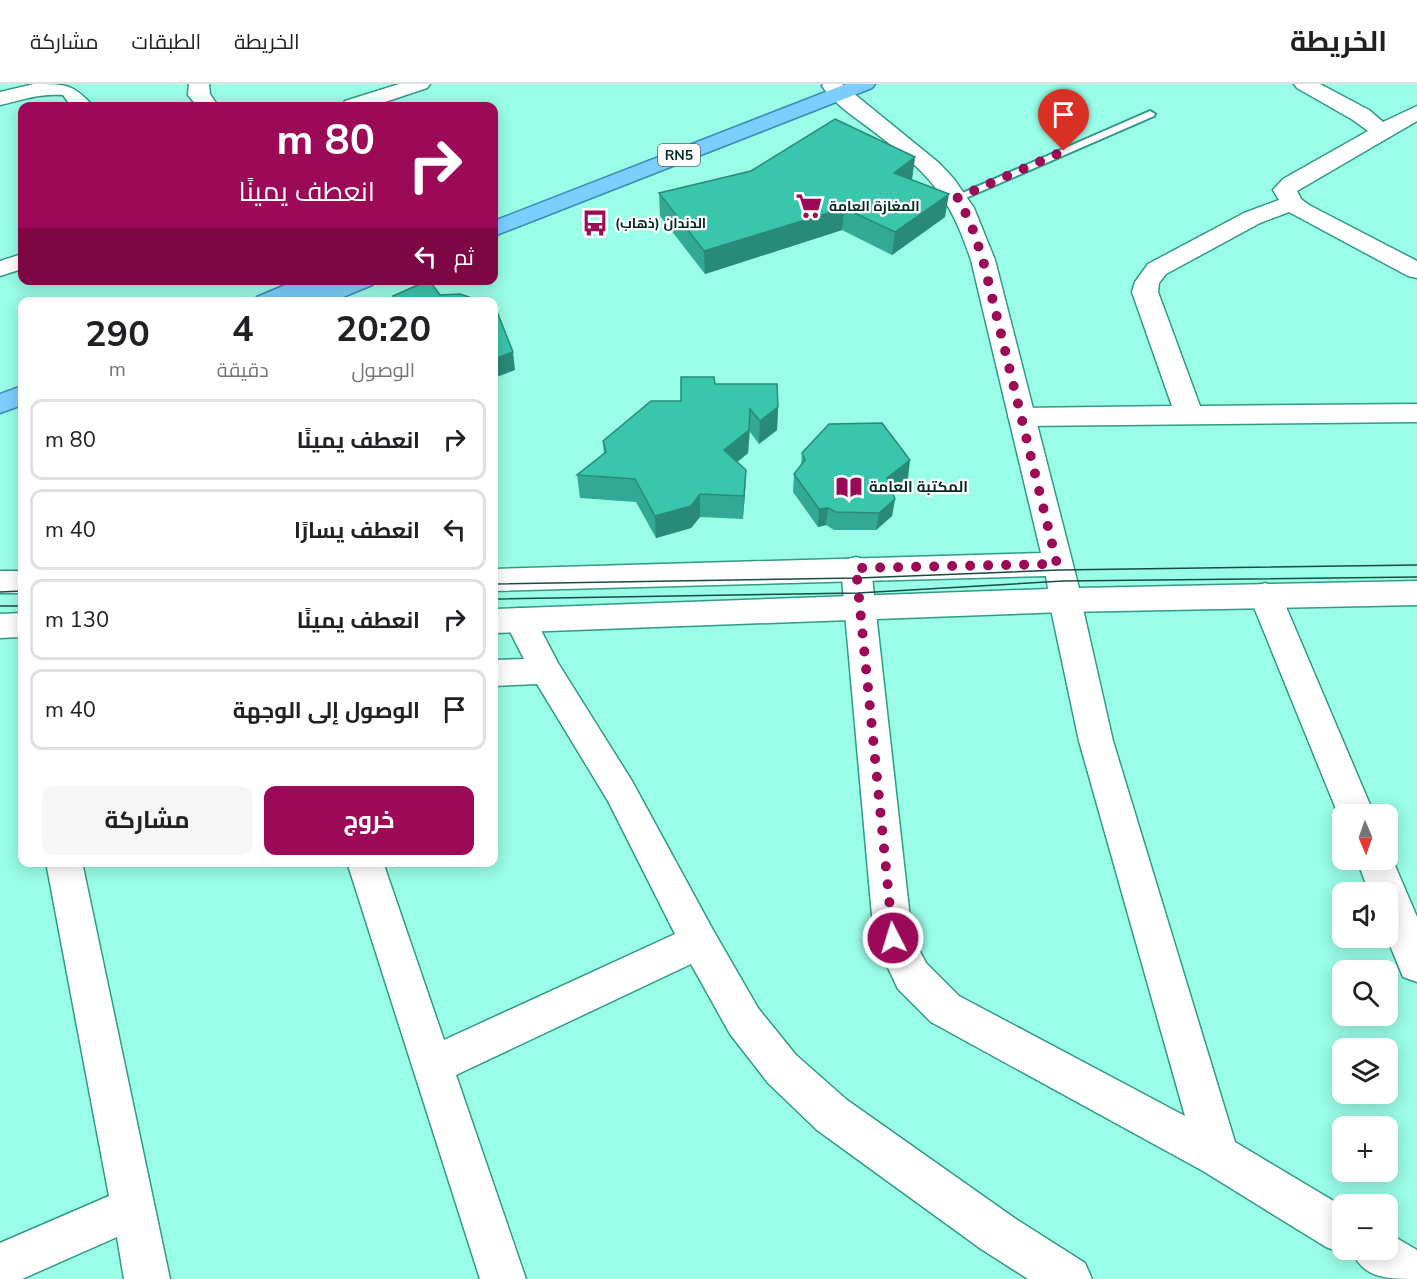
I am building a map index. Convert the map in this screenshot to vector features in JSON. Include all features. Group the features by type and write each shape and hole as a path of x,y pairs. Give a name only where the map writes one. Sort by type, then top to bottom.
{"highway":[{"name":"RN5","path":"498,213 836,88 865,84"},
{"name":"RN5","path":"498,227 836,88"},
{"path":"278,297 308,285"},
{"path":"320,297 350,285"},
{"path":"0,404 18,397"},
{"path":"0,417 18,410"}],"street":[{"path":"199,84 199,95 205,102"},
{"path":"365,102 420,84"},
{"path":"1304,84 1361,116 1382,132"},
{"path":"0,99 42,86 55,86 69,91 79,102"},
{"path":"836,88 913,152 957,198 970,221 983,260 1057,564 1063,580 1065,600 1096,741 1218,1156"},
{"path":"1417,112 1291,184 1285,190 1292,203 1417,272"},
{"path":"1189,415 1145,292 1147,282 1157,269 1252,218 1292,203"},
{"path":"0,269 18,262"},
{"path":"1022,417 1417,413"},
{"path":"498,580 1057,564"},
{"path":"856,568 893,938 912,976 945,1009 1218,1156 1332,1225"},
{"path":"0,582 18,582"},
{"path":"507,621 1065,600 1417,593"},
{"path":"1265,595 1352,804"},
{"path":"507,621 546,671 620,791 699,942 744,1021 782,1069 832,1115 997,1233 1069,1279"},
{"path":"0,626 18,625"},
{"path":"498,674 546,671"},
{"path":"65,867 147,1279"},
{"path":"366,867 503,1279"},
{"path":"1383,870 1405,898 1417,964"},
{"path":"431,1066 699,942"},
{"path":"0,1266 134,1207"},
{"path":"1391,1260 1417,1275"}],"lane":[{"path":"957,198 1150,114"}],"building":[{"name":"المغازة العامة","path":"835,119 915,157 894,173 949,194 895,232 844,208 704,251 659,193 751,171"},
{"path":"418,285 433,285 440,295 460,294 469,297 393,297"},
{"path":"498,314 513,352 498,358"},
{"path":"681,377 714,377 715,384 777,384 778,407 760,421 750,409 749,430 724,450 746,470 744,496 700,494 691,506 655,516 635,479 577,475 606,452 603,441 651,401 681,401"},
{"name":"المكتبة العامة","path":"882,423 910,460 887,478 895,499 879,513 836,512 828,508 819,509 794,474 805,460 802,453 829,424"}],"tram line":[{"path":"498,584 858,578 1059,570 1417,565"},
{"path":"498,599 858,593 1063,581 1417,577"},
{"path":"0,592 18,591"},
{"path":"0,606 18,606"}],"place":[{"name":"المغازة العامة","path":"809,206"},
{"name":"الدندان (ذهاب)","path":"595,223"},
{"name":"المكتبة العامة","path":"849,487"}],"route":[{"path":"893,938 856,568 1057,564 983,260 970,221 957,198 1064,151"}]}
